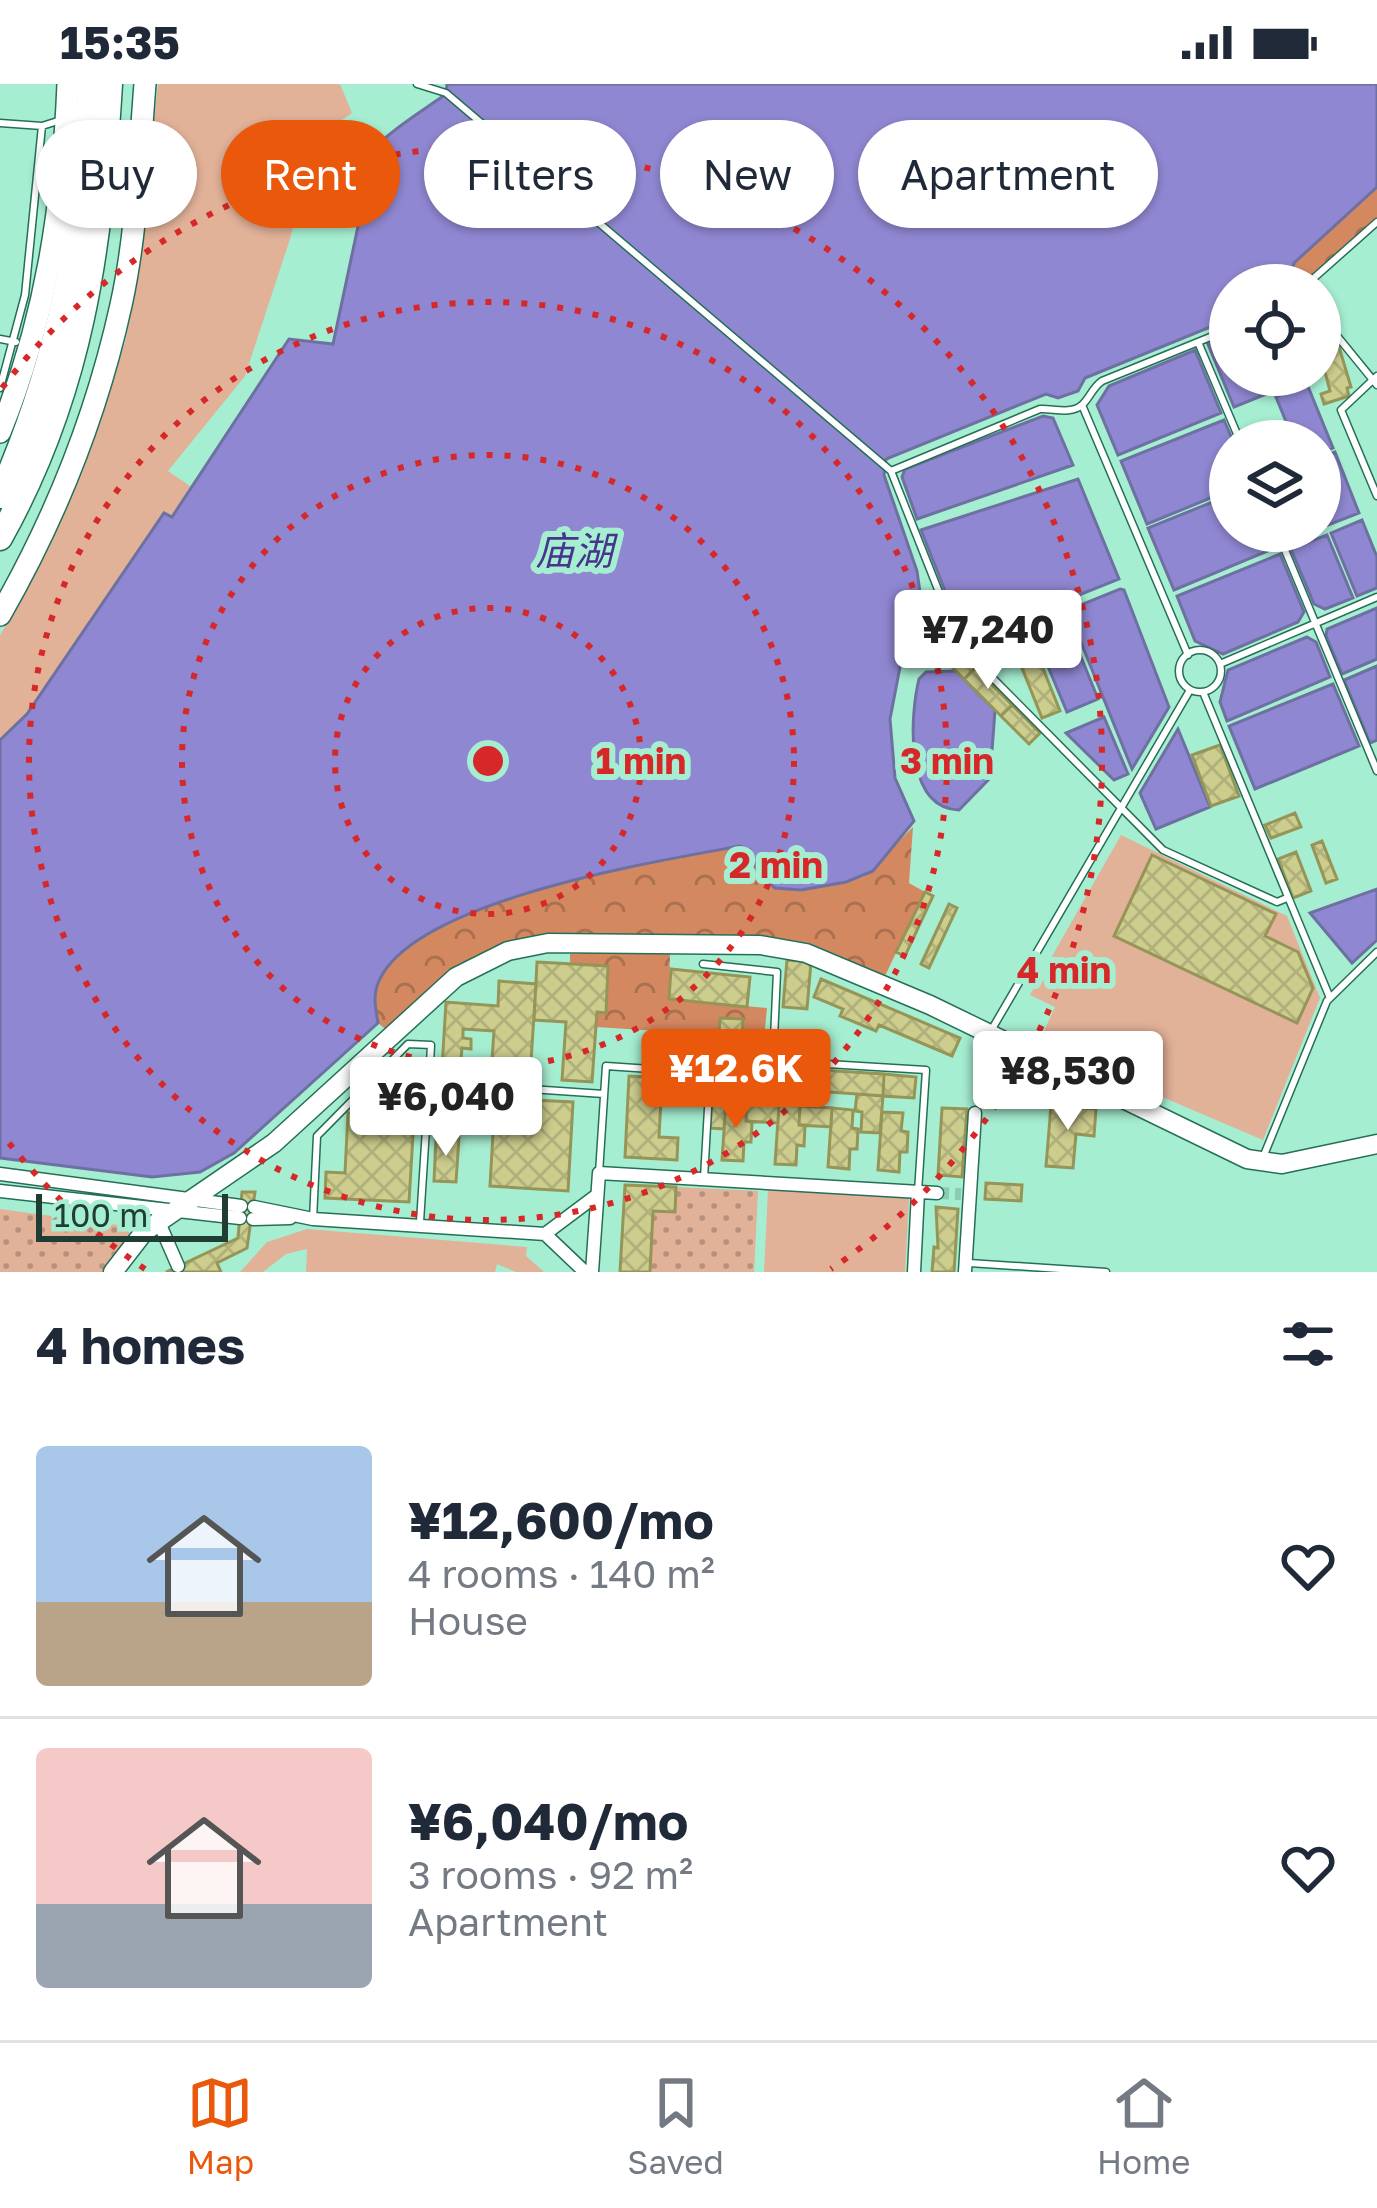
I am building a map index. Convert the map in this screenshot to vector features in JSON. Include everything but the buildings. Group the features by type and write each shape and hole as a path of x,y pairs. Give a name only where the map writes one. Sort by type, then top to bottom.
{"highway":[{"path":"0,496 33,348 78,236 78,119 90,84"},
{"path":"0,538 34,472 75,355 98,242 110,84"}],"main road":[{"path":"68,84 78,119"},
{"path":"0,615 48,522 104,374 133,229 145,84"},
{"path":"0,432 33,348"}],"street":[{"path":"0,1174 159,1210 188,1201 274,1143 456,977 521,946 592,941 792,949 989,1034 1261,1163 1282,1164 1377,1144"},
{"path":"965,1268 965,1194 975,1113"},
{"path":"589,1272 598,1173 937,1193"},
{"path":"0,1191 159,1210 545,1234 589,1272"},
{"path":"914,1272 918,1192"},
{"path":"545,1234 597,1195"},
{"path":"188,1201 247,1213"},
{"path":"159,1210 178,1266"},
{"path":"113,1272 159,1210"}],"lane":[{"path":"417,84 446,93 891,471 960,645 1163,850 1277,902 1287,898"},
{"path":"73,120 78,119"},
{"path":"0,123 36,126"},
{"path":"0,388 33,348 29,268 36,192"},
{"path":"1330,264 1377,222"},
{"path":"891,471 1040,410 1065,412 1082,405 1102,381 1209,338"},
{"path":"0,339 33,348"},
{"path":"1341,339 1376,380 1341,410 1377,496"},
{"path":"1198,342 1231,420"},
{"path":"1082,405 1188,655 1179,673 1190,690 1203,692 1218,682 1220,664"},
{"path":"1286,552 1377,771"},
{"path":"1220,664 1377,597"},
{"path":"1188,655 1206,651 1220,664"},
{"path":"989,1034 1190,690"},
{"path":"1203,692 1330,998"},
{"path":"1261,1163 1316,1022 1330,998 1377,952"},
{"path":"704,964 777,972 772,1060"},
{"path":"308,1218 317,1136 408,1044 431,1045 419,1226"},
{"path":"704,1179 711,1057 772,1060 926,1070 918,1192"},
{"path":"598,1173 606,1066 710,1073"},
{"path":"429,1082 604,1094"},
{"path":"965,1268 1106,1272"}],"shaded area":[{"path":"158,84 340,84 352,113 342,120 221,120 221,228 293,228 245,376 168,471 190,486 172,517 163,514 27,714 0,740 0,635 77,483 125,342 143,228 197,228 197,120 154,120"},
{"path":"1121,835 1287,916 1320,998 1263,1140 1038,1044 1055,1007 1030,995"},
{"path":"676,1187 758,1191 754,1272 650,1272 653,1211 674,1212"},
{"path":"768,1190 909,1198 905,1272 764,1272"},
{"path":"0,1209 125,1226 131,1236 106,1272 0,1272"},
{"path":"307,1229 527,1247 526,1256 544,1272 516,1272 497,1264 495,1272 306,1272 307,1249 286,1254 263,1272 240,1272 267,1242"}],"green space":[{"path":"1377,187 1377,218 1326,264 1294,263"},
{"path":"913,827 909,883 925,892 885,976 808,943 763,936 539,936 475,958 388,1031 378,1023 377,986 397,956 434,930 483,908 597,874 740,846 750,850 765,881 775,888 801,890 863,877"},
{"path":"670,952 669,999 767,1008 764,1039 742,1037 742,1020 721,1018 719,1035 596,1027 597,1012 606,1012 608,967 570,964 570,954"}],"water":[{"name":"庙湖","path":"447,84 1377,84 1377,187 1294,264 1209,264 1209,328 1085,378 1078,391 1058,398 1046,394 886,459 884,475 917,571 922,606 900,667 890,719 895,778 914,821 873,871 846,882 801,890 775,888 758,873 750,850 740,846 597,874 483,908 434,930 397,956 377,986 378,1023 234,1153 200,1172 152,1177 0,1158 0,740 27,714 164,513 172,517 289,339 333,344 358,228 400,228 400,127 446,94"},
{"path":"1195,350 1209,396 1214,396 1221,413 1118,455 1097,405 1109,386"},
{"path":"1229,396 1262,396 1234,407"},
{"path":"1312,396 1322,420 1285,420 1276,397"},
{"path":"1043,416 1053,418 1073,465 917,519 902,477 905,469"},
{"path":"1209,426 1209,499 1147,524 1121,461"},
{"path":"1341,467 1359,513 1341,520"},
{"path":"1078,479 1119,579 965,641 921,530"},
{"path":"1209,503 1209,552 1265,552 1174,590 1148,528"},
{"path":"1362,520 1377,557 1377,588 1357,596 1339,552 1341,529"},
{"path":"1292,552 1334,552 1353,598 1325,609 1314,604"},
{"path":"1280,554 1304,612 1298,622 1223,654 1195,641 1177,596"},
{"path":"1120,589 1169,707 1132,769 1068,610"},
{"path":"1377,608 1377,659 1342,674 1327,629"},
{"path":"1064,615 1098,699 1067,712 1032,628"},
{"path":"1307,637 1316,642 1330,677 1227,721 1220,702 1228,670"},
{"path":"1377,666 1377,740 1370,743 1344,680"},
{"path":"956,671 995,710 990,778 959,810 941,805 928,794 913,736 919,679 926,672"},
{"path":"1333,684 1359,746 1255,789 1229,726"},
{"path":"1104,717 1128,774 1114,780 1066,733"},
{"path":"1178,729 1210,807 1156,829 1140,793"},
{"path":"1377,889 1377,940 1352,963 1310,913"}],"tunnel":[{"path":"937,1193 961,1194"}]}
